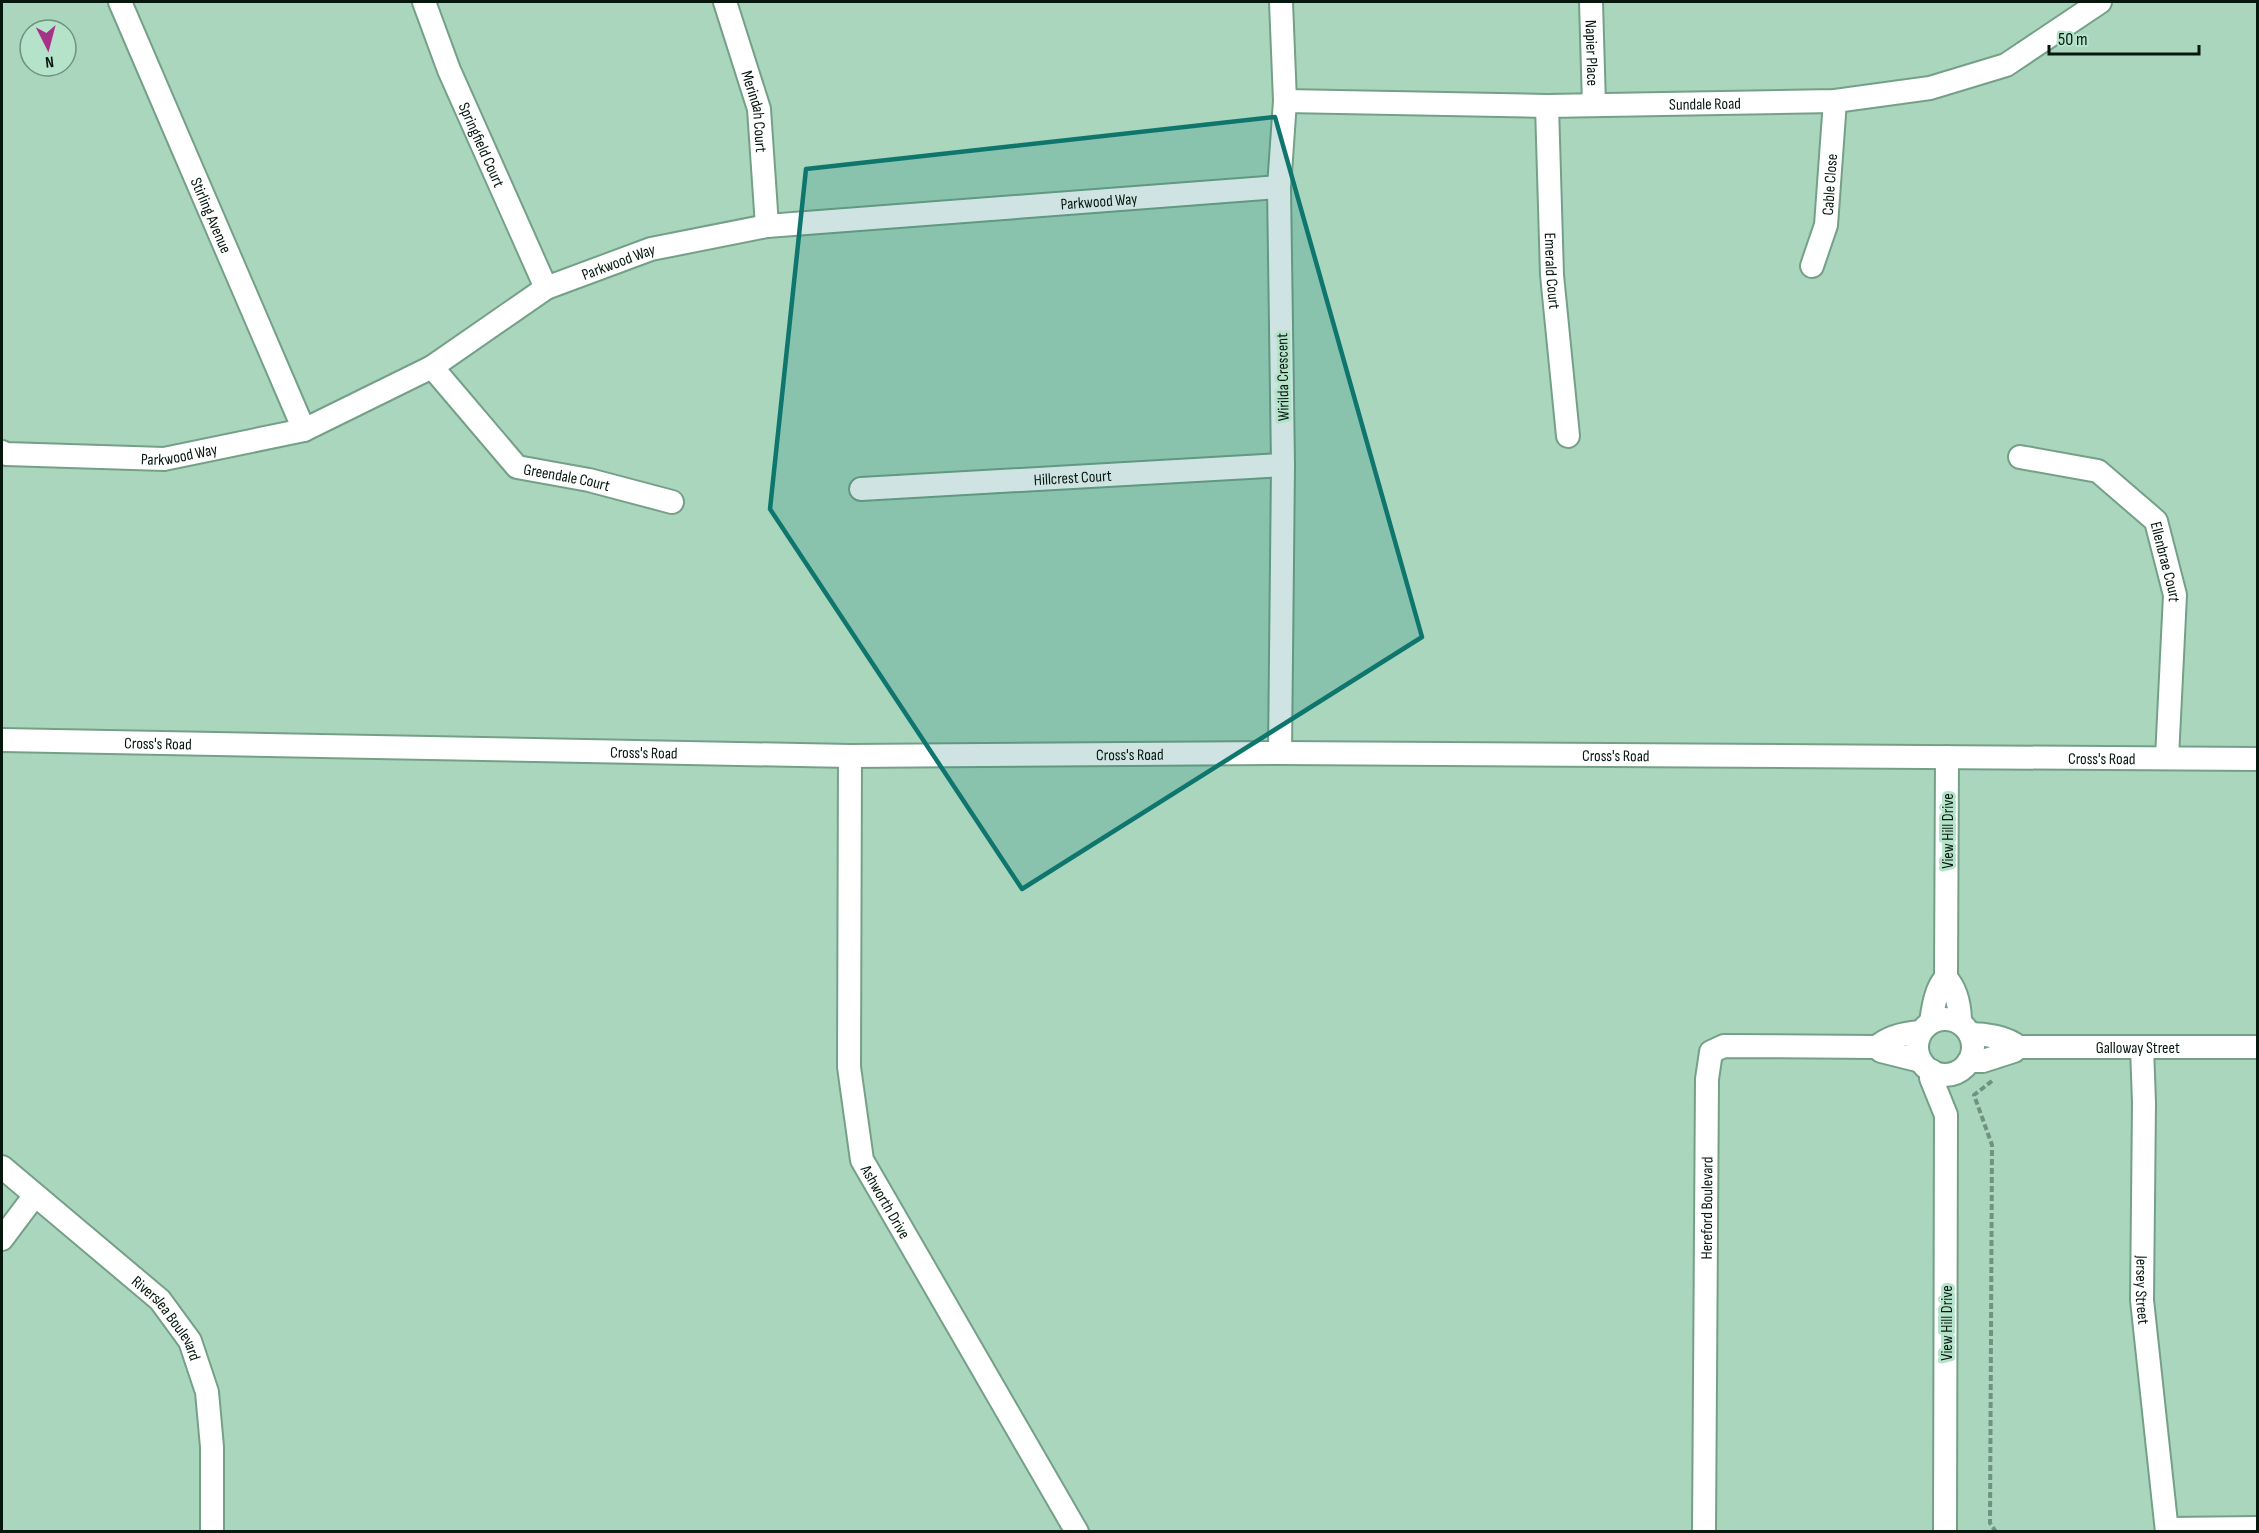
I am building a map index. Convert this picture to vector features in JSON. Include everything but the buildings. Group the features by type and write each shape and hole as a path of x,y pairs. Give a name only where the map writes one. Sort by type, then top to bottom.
{"street":[{"name":"Stirling Avenue","path":"120,2 304,430"},
{"name":"Springfield Court","path":"424,2 449,70 546,288"},
{"name":"Merindah Court","path":"725,2 759,109 767,226"},
{"name":"Wirilda Crescent","path":"1280,753 1283,465 1279,187 1285,101 1281,2"},
{"name":"Napier Place","path":"1591,2 1594,105"},
{"name":"Sundale Road","path":"1285,101 1547,106 1835,101 1930,88 2006,65 2100,2"},
{"name":"Cable Close","path":"1812,266 1826,225 1835,101"},
{"name":"Emerald Court","path":"1547,106 1552,275 1568,436"},
{"name":"Parkwood Way","path":"2,452 6,454 165,459 304,430 432,367 546,288 651,249 767,226 1279,187"},
{"name":"Greendale Court","path":"432,367 517,467 589,480 672,502"},
{"name":"Ellenbrae Court","path":"2020,457 2098,471 2156,521 2175,595 2167,758"},
{"name":"Hillcrest Court","path":"861,489 1283,465"},
{"name":"Cross's Road","path":"2,740 850,756 1280,753 2258,759"},
{"name":"Ashworth Drive","path":"850,756 849,1067 862,1160 1077,1532"},
{"name":"View Hill Drive","path":"1947,757 1946,978 1955,991 1965,1028"},
{"name":"View Hill Drive","path":"1926,1027 1941,982 1946,978"},
{"path":"1946,1018 1965,1028 1973,1047 1965,1066 1946,1075 1927,1066 1917,1047 1926,1027 1946,1018"},
{"name":"Hereford Boulevard","path":"1704,1532 1707,1079 1711,1052 1724,1046 1877,1047 1892,1038 1926,1027"},
{"name":"Galloway Street","path":"1965,1028 2014,1043 2018,1047 2258,1047"},
{"name":"Hereford Boulevard","path":"1877,1047 1881,1051 1927,1066"},
{"name":"Galloway Street","path":"1965,1066 2014,1051 2018,1047"},
{"name":"Jersey Street","path":"2142,1047 2144,1103 2142,1300 2167,1530"},
{"name":"View Hill Drive","path":"1927,1066 1946,1115 1945,1532"},
{"name":"View Hill Drive","path":"1946,1115 1950,1110 1965,1066"},
{"name":"Riverslea Boulevard","path":"2,1167 160,1300 190,1341 207,1392 212,1447 212,1532"},
{"path":"2,1239 35,1195"},
{"path":"2167,1530 2258,1528"}],"path":[{"path":"1996,1532 1990,1523 1992,1145 1974,1095 1999,1075"}],"highlighted area":[{"path":"1275,117 1422,637 1022,889 770,509 806,169"}]}
